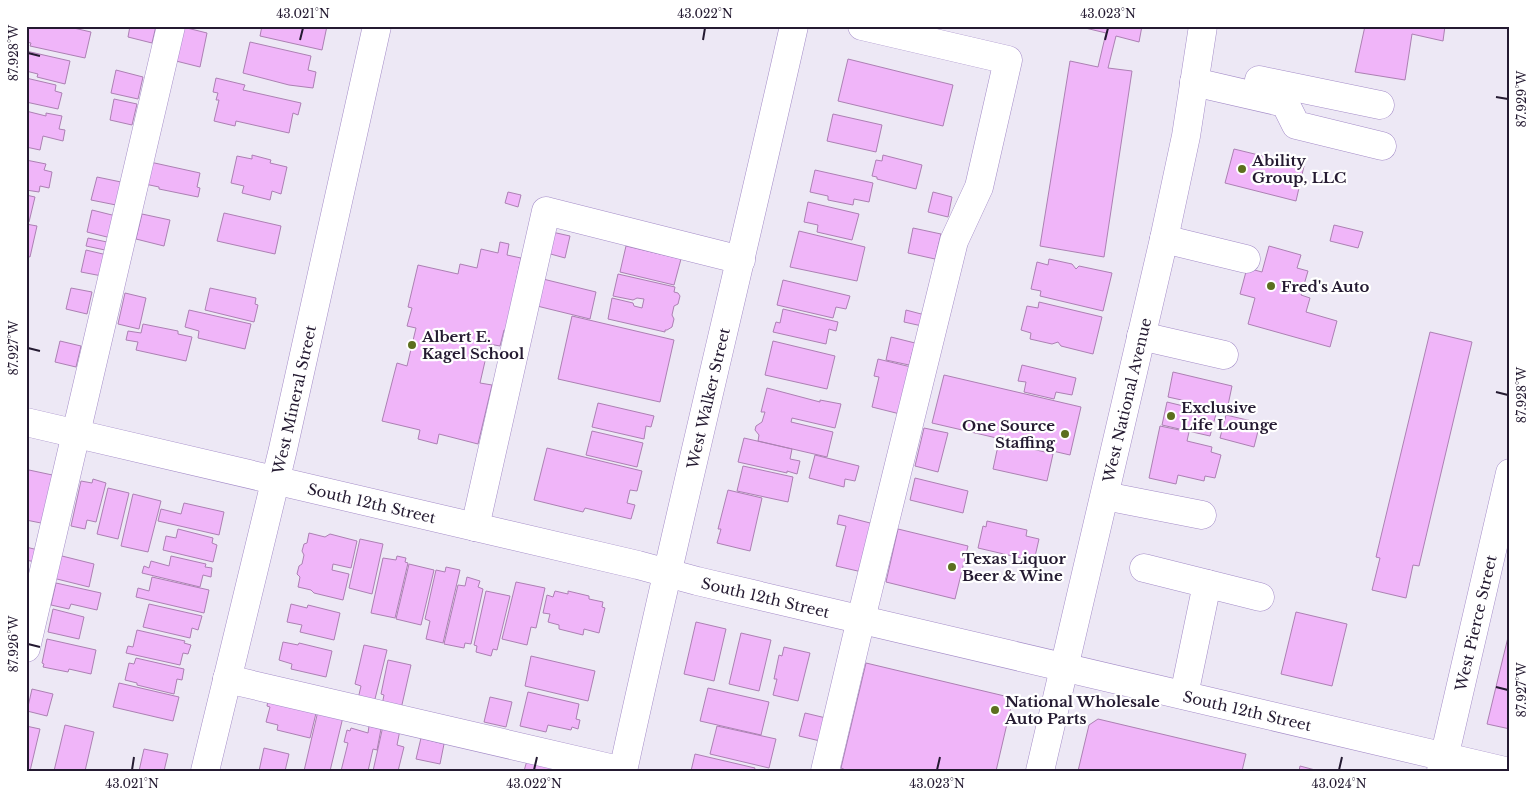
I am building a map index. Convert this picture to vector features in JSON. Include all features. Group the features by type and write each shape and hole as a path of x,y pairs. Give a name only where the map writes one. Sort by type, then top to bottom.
{"street":[{"path":"26,648 171,26"},
{"name":"West Mineral Street","path":"205,771 275,481 377,26"},
{"name":"West Walker Street","path":"623,771 666,573 741,260 794,26"},
{"path":"825,771 860,619 954,240 979,187 1008,60 862,26"},
{"name":"West National Avenue","path":"1040,771 1164,239 1186,136 1203,26"},
{"path":"1196,74 1380,105"},
{"path":"1196,74 1285,103 1296,125 1382,146"},
{"path":"475,527 546,211 741,260"},
{"path":"1164,239 1246,259"},
{"path":"1141,336 1224,355"},
{"name":"South 12th Street","path":"26,422 1065,666 1184,695 1443,764 1505,771"},
{"name":"West Pierce Street","path":"1443,764 1510,473"},
{"path":"1105,496 1202,516"},
{"path":"1144,568 1260,597"},
{"path":"1184,695 1207,584"},
{"path":"227,679 623,771"}],"building":[{"path":"26,26 65,26 91,32 85,58 30,46 31,43 26,42"},
{"path":"130,26 156,26 152,43 128,37"},
{"path":"262,26 327,26 322,50 260,36"},
{"path":"1077,26 1142,26 1139,42 1116,36 1108,68 1132,71 1104,257 1040,246 1070,61 1098,67 1106,33"},
{"path":"1365,26 1445,26 1443,41 1412,34 1405,80 1355,72"},
{"path":"183,27 207,33 200,67 176,61"},
{"path":"250,42 311,56 308,70 316,72 313,88 289,85 243,73"},
{"path":"26,51 70,61 65,84 37,77 38,74 26,71"},
{"path":"848,59 953,85 943,126 838,101"},
{"path":"116,70 143,77 138,99 111,93"},
{"path":"26,78 56,85 55,91 62,93 58,109 26,102"},
{"path":"216,78 245,85 243,90 301,103 298,115 293,113 289,133 236,121 235,126 214,121 219,100 216,100 218,93 213,92"},
{"path":"114,99 137,104 132,125 110,120"},
{"path":"26,111 46,116 46,113 62,116 59,129 65,130 63,141 43,136 40,150 26,147"},
{"path":"833,114 882,125 876,152 827,141"},
{"path":"1234,149 1304,166 1296,201 1225,183"},
{"path":"252,155 271,160 270,163 287,167 281,194 272,191 270,200 242,193 244,186 231,183 237,156 252,159"},
{"path":"883,155 922,165 916,189 872,176 876,160 882,161"},
{"path":"26,160 46,164 44,170 52,172 49,188 40,186 39,192 26,190"},
{"path":"150,162 200,173 197,187 200,188 198,197 159,189 159,187 145,184"},
{"path":"815,170 873,183 869,202 854,199 853,205 828,200 828,196 810,192"},
{"path":"97,177 121,182 116,205 91,200"},
{"path":"508,192 521,195 518,207 505,203"},
{"path":"933,192 952,197 948,217 928,212"},
{"path":"26,195 35,197 29,222 26,221"},
{"path":"808,202 859,214 852,240 817,232 818,225 804,222"},
{"path":"92,210 116,216 111,238 87,232"},
{"path":"224,213 281,226 275,254 217,241"},
{"path":"142,214 170,220 164,246 136,239"},
{"path":"26,224 37,226 30,257 26,256"},
{"path":"1334,225 1363,232 1358,248 1330,241"},
{"path":"913,228 941,234 935,259 908,253"},
{"path":"799,231 865,247 857,281 790,267"},
{"path":"552,232 570,236 565,258 547,253"},
{"path":"88,238 107,242 105,250 86,246"},
{"path":"500,242 509,244 507,255 521,258 506,331 504,330 500,346 489,344 480,383 492,385 478,444 439,434 437,444 418,439 420,430 382,421 397,363 407,366 416,328 407,326 412,308 408,307 418,265 458,274 460,264 477,268 481,249 498,253"},
{"path":"626,246 681,259 674,285 620,272"},
{"path":"1269,246 1301,255 1297,268 1308,271 1301,295 1310,298 1306,312 1337,321 1330,347 1248,324 1255,298 1240,294 1247,268 1262,272"},
{"path":"86,250 107,255 102,276 81,272"},
{"path":"1049,259 1072,264 1076,269 1079,266 1112,273 1103,311 1040,296 1041,291 1031,289 1037,262 1048,265"},
{"path":"618,274 675,287 674,292 680,296 678,304 674,306 672,327 665,330 665,332 608,319 612,298 633,303 634,306 642,308 644,299 637,298 633,300 613,296"},
{"path":"543,279 596,292 590,319 537,306"},
{"path":"783,280 850,296 846,309 836,307 833,318 777,305"},
{"path":"71,288 92,292 87,314 66,309"},
{"path":"210,288 256,298 255,304 258,305 254,322 205,310"},
{"path":"125,293 146,298 139,329 118,324"},
{"path":"1039,302 1102,317 1093,354 1061,346 1058,342 1052,344 1030,339 1031,333 1021,330 1027,306 1038,308"},
{"path":"783,309 838,322 836,331 829,329 826,344 773,332 776,322 780,323"},
{"path":"189,310 251,324 245,349 198,338 199,331 185,327"},
{"path":"906,310 925,315 922,326 904,322"},
{"path":"572,316 674,340 660,402 558,379"},
{"path":"143,324 178,331 178,334 192,337 186,361 136,350 138,342 126,340 128,331 141,333"},
{"path":"1430,332 1472,342 1419,566 1413,565 1406,598 1372,590 1380,558 1376,557"},
{"path":"891,337 915,343 909,365 886,360"},
{"path":"60,341 81,346 76,367 55,362"},
{"path":"773,341 835,356 827,389 765,375"},
{"path":"878,359 911,367 900,414 872,407 879,377 874,376"},
{"path":"1022,365 1076,378 1072,395 1056,392 1054,399 1024,392 1026,382 1018,381"},
{"path":"1173,372 1232,386 1227,410 1168,397"},
{"path":"944,375 1081,407 1070,455 932,423"},
{"path":"767,388 820,402 820,400 841,404 835,428 792,418 791,422 833,432 827,457 758,441 759,435 755,430 756,426 762,422 765,412 761,412"},
{"path":"1167,402 1216,414 1210,436 1162,425"},
{"path":"598,403 654,416 651,427 646,426 644,439 592,427"},
{"path":"1226,415 1260,423 1254,447 1220,438"},
{"path":"1160,426 1189,432 1187,441 1212,447 1211,452 1221,455 1215,478 1205,476 1204,481 1178,475 1176,484 1149,478"},
{"path":"924,428 948,433 938,472 915,466"},
{"path":"592,431 643,443 637,467 586,455"},
{"path":"744,438 792,449 790,459 800,461 797,474 738,462"},
{"path":"999,441 1053,454 1047,481 993,469"},
{"path":"547,448 642,471 637,491 630,490 627,503 635,505 631,519 585,508 583,512 534,500"},
{"path":"815,455 859,466 855,481 845,479 844,487 809,478"},
{"path":"743,466 793,477 788,502 737,491"},
{"path":"29,470 57,476 46,524 26,520 26,480"},
{"path":"915,478 968,491 963,513 910,500"},
{"path":"93,479 106,483 96,522 87,520 85,529 71,526 81,481 92,483"},
{"path":"108,488 129,493 118,539 97,534"},
{"path":"728,490 762,498 750,551 717,543 721,529 718,529"},
{"path":"133,494 161,501 148,552 121,546"},
{"path":"184,503 224,512 219,535 158,521 161,509 181,514"},
{"path":"839,515 874,524 862,572 836,566 846,526 837,524"},
{"path":"987,521 1027,530 1026,536 1039,539 1034,561 978,548 983,526 986,527"},
{"path":"178,529 213,538 212,543 217,545 213,562 163,550 166,536 176,538"},
{"path":"898,529 968,546 955,599 886,582"},
{"path":"309,533 325,537 330,534 357,541 351,568 333,564 332,570 349,574 343,600 298,587 300,577 297,574 299,566 302,564 304,555 302,551 304,544 307,543"},
{"path":"360,539 383,544 372,594 349,588"},
{"path":"26,547 38,550 35,562 26,560"},
{"path":"58,555 94,564 89,587 53,578"},
{"path":"171,556 206,564 205,567 212,568 211,577 203,575 200,587 142,573 144,566 149,568 151,561 169,566"},
{"path":"397,556 406,558 405,562 408,563 395,618 371,613 383,558 396,560"},
{"path":"409,564 434,570 421,625 396,619"},
{"path":"446,567 460,570 443,643 426,639 430,621 425,619 436,570 445,572"},
{"path":"152,577 209,590 204,613 136,597 138,588 149,591"},
{"path":"467,577 480,581 478,587 483,589 471,644 465,643 464,648 444,644 458,585 465,586"},
{"path":"516,582 545,588 536,628 531,627 527,645 502,639"},
{"path":"56,583 101,593 97,610 71,604 69,609 51,605"},
{"path":"486,591 510,596 497,650 493,649 491,656 476,652 477,646 474,645"},
{"path":"555,591 568,594 568,591 589,596 589,599 603,602 602,607 605,608 599,633 584,629 583,635 559,629 559,625 548,622 550,614 543,613 547,595 553,597"},
{"path":"149,604 202,616 198,630 192,628 190,638 143,627"},
{"path":"291,604 307,608 308,605 340,613 334,640 300,632 302,625 287,622"},
{"path":"53,609 84,617 79,639 48,632"},
{"path":"1296,612 1347,624 1332,686 1281,674"},
{"path":"696,622 726,629 714,681 684,674"},
{"path":"1510,629 1510,729 1487,724"},
{"path":"137,630 185,641 184,643 191,645 188,654 183,653 180,665 126,653 128,646 133,647"},
{"path":"741,633 771,640 759,691 729,684"},
{"path":"47,639 96,650 91,674 69,669 68,672 43,667 44,664 42,663"},
{"path":"283,642 298,645 299,643 332,651 326,677 291,669 292,664 279,660"},
{"path":"364,645 387,650 374,703 358,699 361,686 355,684"},
{"path":"784,647 810,653 798,701 773,695 777,679 774,679 779,655 782,656"},
{"path":"531,656 595,671 588,701 525,686"},
{"path":"136,658 184,669 182,680 177,679 174,694 137,685 137,683 125,680 129,663 134,664"},
{"path":"388,660 411,665 401,709 382,705 384,695 381,694"},
{"path":"866,663 1013,698 996,771 848,771 841,768"},
{"path":"119,683 179,697 173,721 113,707"},
{"path":"708,688 769,702 761,735 700,721"},
{"path":"32,689 53,694 47,716 27,711"},
{"path":"528,692 579,704 576,719 580,720 578,729 572,727 571,730 548,725 546,732 520,726"},
{"path":"490,697 512,702 506,727 484,722"},
{"path":"268,700 317,709 310,738 277,730 278,725 266,722 270,707 267,706"},
{"path":"318,711 343,717 330,771 304,771"},
{"path":"805,713 826,718 820,741 799,736"},
{"path":"1098,719 1246,754 1242,771 1078,771 1089,725"},
{"path":"65,725 94,732 85,771 54,771"},
{"path":"26,726 40,729 30,771 26,771"},
{"path":"369,726 381,729 377,750 373,749 368,771 341,771 348,743 344,742 347,730 350,731 351,728 368,733"},
{"path":"383,726 400,730 397,745 404,747 398,771 373,771"},
{"path":"717,726 776,739 769,768 710,754"},
{"path":"421,738 444,744 440,764 416,759"},
{"path":"264,748 289,754 285,771 259,771"},
{"path":"144,749 168,754 164,771 139,771"},
{"path":"695,754 755,768 754,771 691,771"},
{"path":"528,757 581,771 524,771"},
{"path":"1300,766 1319,771 1299,771"}],"place":[{"name":"Ability Group, LLC","path":"1242,169"},
{"name":"Fred's Auto","path":"1271,286"},
{"name":"Albert E. Kagel School","path":"412,345"},
{"name":"Exclusive Life Lounge","path":"1171,416"},
{"name":"One Source Staffing","path":"1065,434"},
{"name":"Texas Liquor Beer & Wine","path":"952,567"},
{"name":"National Wholesale Auto Parts","path":"995,710"}]}
